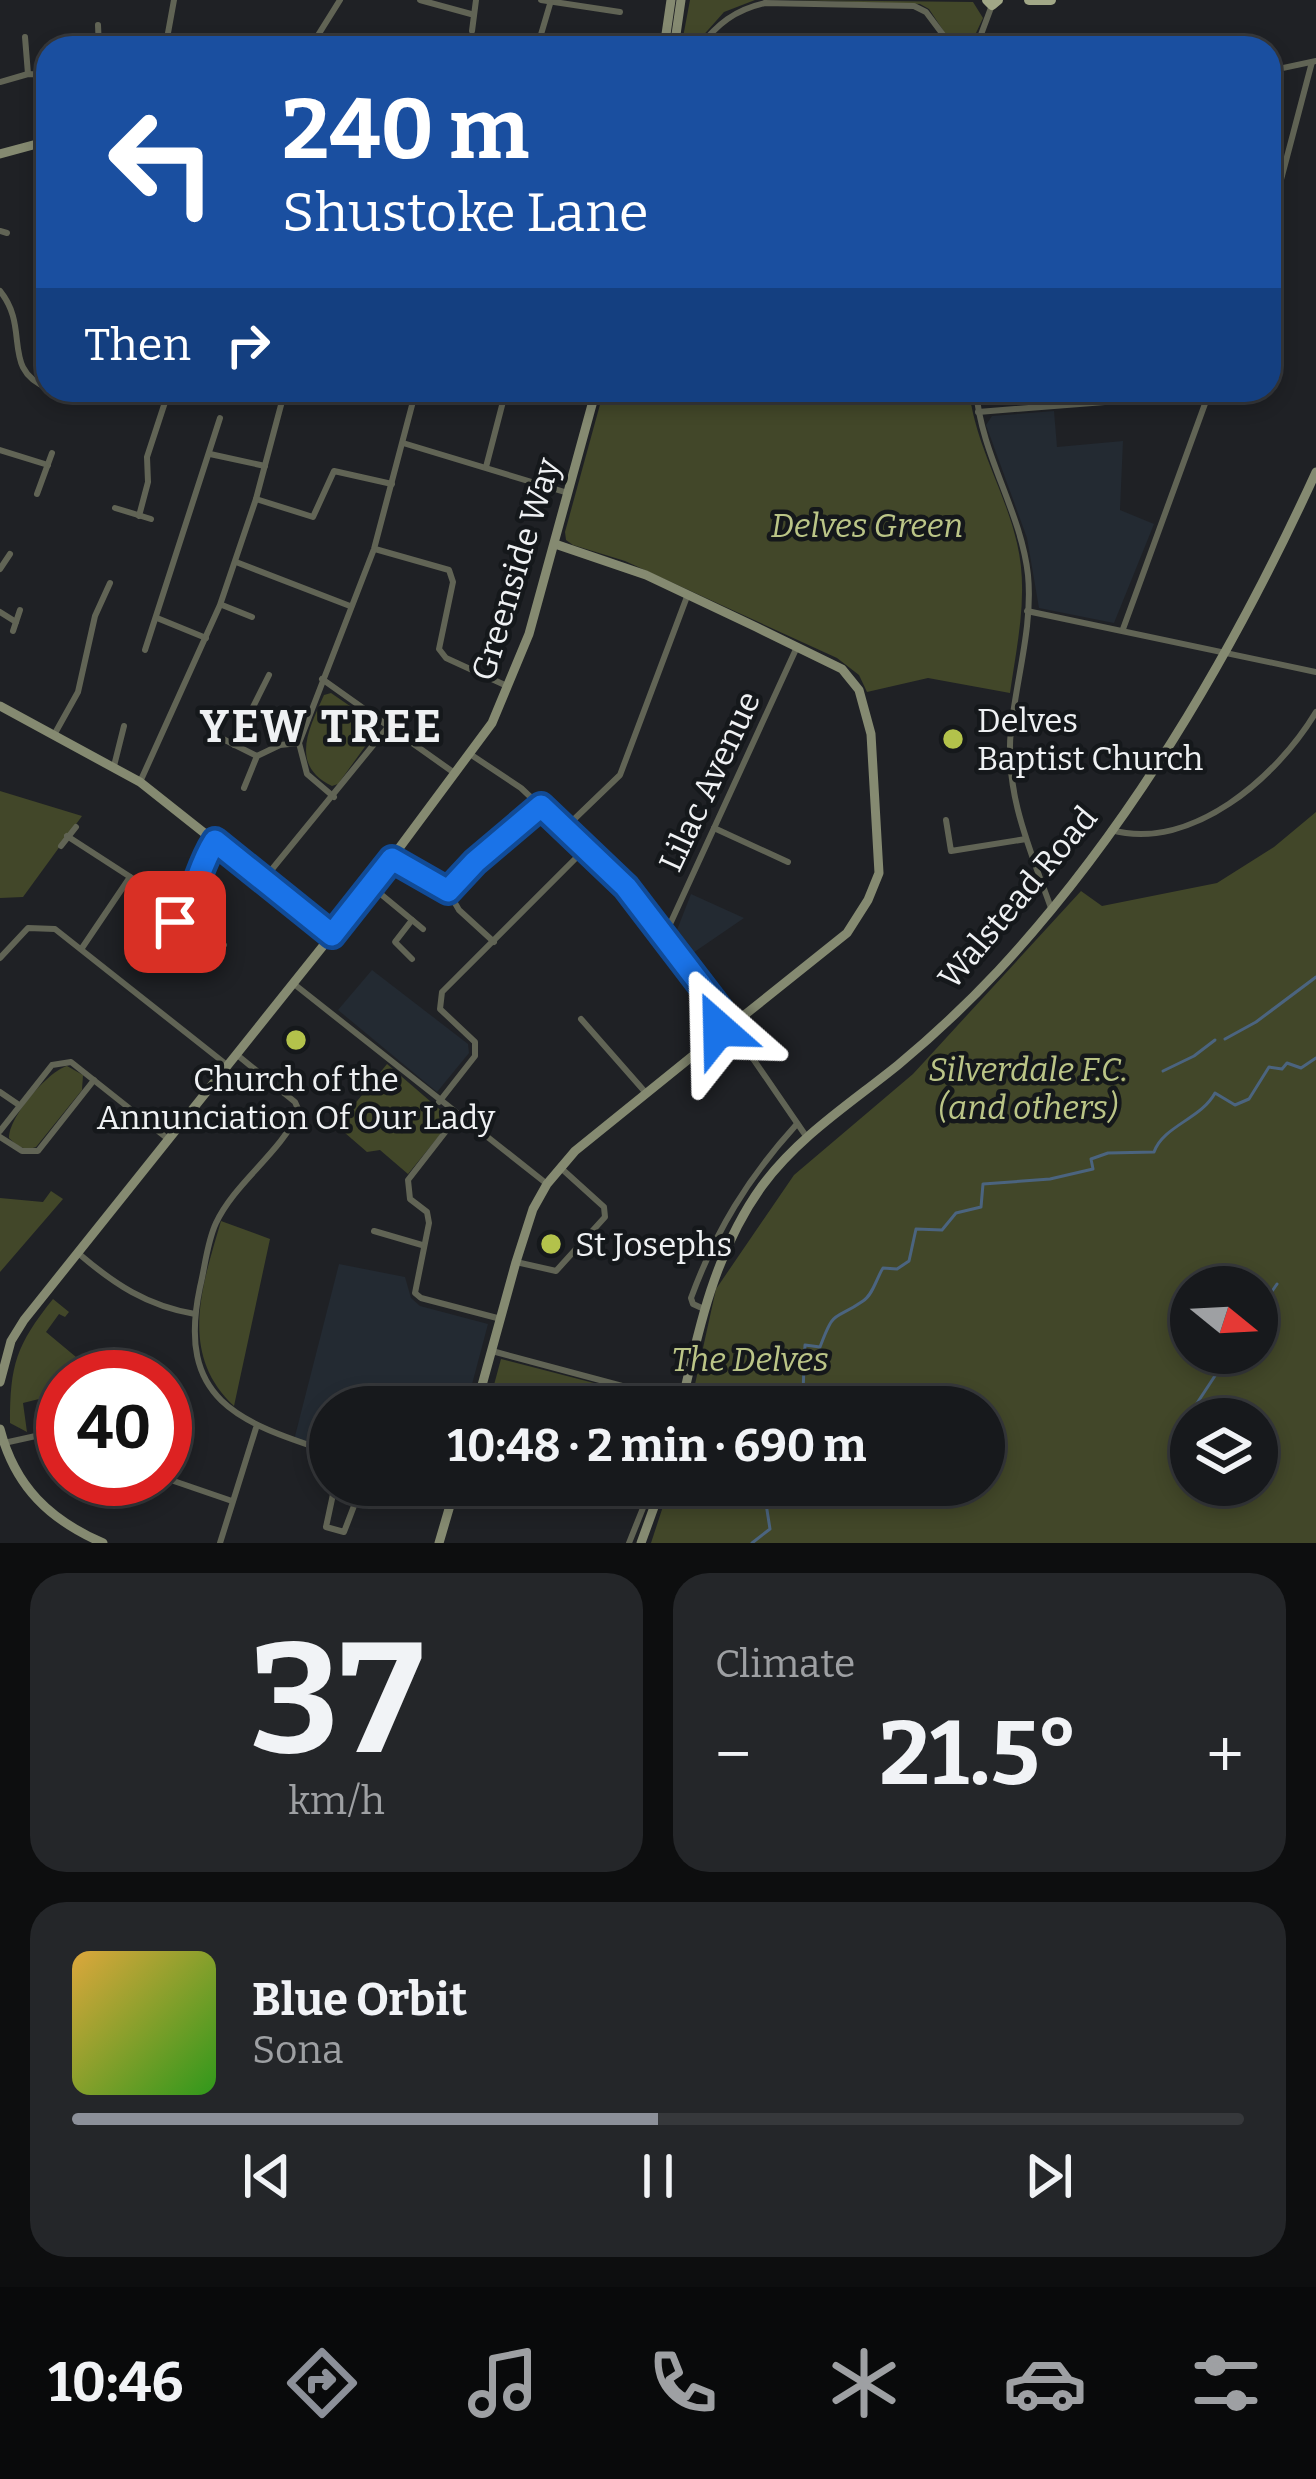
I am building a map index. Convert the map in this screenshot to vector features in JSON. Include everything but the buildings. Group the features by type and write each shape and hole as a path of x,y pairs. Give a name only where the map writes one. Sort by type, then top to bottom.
{"main road":[{"path":"1029,0 1051,0"}],"street":[{"path":"169,36 174,0"},
{"path":"317,36 339,0"},
{"path":"420,0 472,14"},
{"path":"472,31 476,0"},
{"path":"666,36 671,0"},
{"path":"676,36 681,0"},
{"path":"539,36 546,2 593,3 620,12"},
{"path":"980,36 992,2"},
{"path":"709,36 741,9 765,3 914,6 945,36"},
{"path":"98,25 99,36"},
{"path":"25,37 28,74"},
{"path":"1281,68 1314,61 1281,180"},
{"path":"0,82 36,74"},
{"path":"0,154 36,144"},
{"path":"0,291 16,321 13,355 24,377 36,382"},
{"path":"0,343 14,345"},
{"path":"139,516 148,482 147,458 166,402"},
{"path":"140,782 220,605 282,402"},
{"path":"334,797 307,774 298,743 374,549 413,402"},
{"path":"486,467 503,402"},
{"name":"Greenside Way","path":"6,1339 294,984 470,754 510,687 593,402"},
{"path":"977,402 1022,541 1028,578 1028,611 1010,735 1014,793 1025,838 1052,908"},
{"path":"978,412 1094,402"},
{"path":"1123,630 1206,402"},
{"path":"146,650 220,418"},
{"path":"403,443 568,494"},
{"path":"0,450 48,465"},
{"path":"37,494 52,453"},
{"path":"210,454 265,466"},
{"path":"256,499 313,517 334,471 392,484"},
{"name":"Walstead Road","path":"685,1386 704,1309 750,1204 807,1136 949,1020 1052,908 1111,830 1224,652 1316,472"},
{"path":"115,508 151,519"},
{"path":"555,544 688,594 842,669 859,690 872,734 879,873 868,901 847,933 728,1015"},
{"path":"374,549 449,570 453,582 439,649 446,658 510,687"},
{"path":"10,554 2,568 16,577"},
{"path":"236,562 351,606"},
{"path":"54,735 78,692 95,616 110,583"},
{"path":"93,586 104,591"},
{"path":"565,828 620,776 688,594"},
{"path":"220,605 252,617"},
{"path":"0,612 14,627 20,610"},
{"path":"1028,611 1316,672"},
{"path":"157,617 206,638"},
{"name":"Lilac Avenue","path":"662,934 797,647"},
{"path":"234,745 269,675"},
{"path":"322,679 456,774"},
{"path":"263,686 275,695"},
{"path":"0,706 140,782 332,935"},
{"path":"1111,830 1134,836 1178,826 1229,803 1286,755 1316,712"},
{"path":"114,766 124,726"},
{"path":"264,879 388,728"},
{"path":"214,735 256,756"},
{"path":"244,788 256,756 298,743"},
{"path":"470,754 541,806 626,887 728,1015 731,1035 807,1136"},
{"path":"448,891 541,806"},
{"path":"946,820 951,851 1025,838"},
{"path":"61,846 76,827"},
{"path":"713,828 788,862"},
{"path":"67,836 134,879 82,948"},
{"path":"175,922 196,892 202,861 215,841"},
{"path":"440,1102 476,1049 475,1042 440,1010 442,992 586,848"},
{"path":"392,859 448,891 459,910 494,942"},
{"path":"371,886 423,929"},
{"path":"164,914 215,954"},
{"path":"412,920 396,939 396,946 412,959"},
{"path":"0,958 28,928 56,929 227,1065"},
{"path":"208,963 224,945"},
{"path":"294,984 547,1184"},
{"path":"728,1015 731,1035"},
{"path":"581,1019 646,1093"},
{"path":"482,1386 533,1209 559,1167 646,1093 731,1035"},
{"path":"236,1054 295,1102 299,1111 216,1221 195,1314 194,1349 216,1396 256,1428 309,1445"},
{"path":"94,1080 38,1151 22,1151 0,1134 52,1065 71,1062 94,1080 168,1139"},
{"path":"0,1092 19,1105"},
{"path":"457,1117 408,1180 410,1198 427,1212 430,1223 415,1293 501,1319"},
{"name":"Walstead Road","path":"704,1309 691,1298 722,1222 750,1178 796,1125"},
{"path":"516,1262 556,1271 605,1216 604,1207 559,1167"},
{"path":"387,1235 389,1224"},
{"path":"374,1231 423,1245"},
{"path":"78,1252 112,1282 140,1298 195,1314"},
{"path":"0,1382 6,1339"},
{"path":"492,1351 617,1386"},
{"path":"220,1543 256,1428"},
{"path":"0,1429 30,1495 73,1530 103,1543"},
{"path":"4,1443 36,1436"},
{"path":"192,1487 232,1501"},
{"path":"330,1506 326,1527 344,1532 354,1506"},
{"path":"439,1543 449,1506"},
{"path":"628,1543 648,1506"},
{"path":"641,1543 650,1506"}],"shaded area":[{"path":"1054,411 1057,447 1123,441 1120,510 1154,524 1114,623 1039,608 1027,538 986,425 992,416"},
{"path":"691,894 744,918 687,957 675,935"},
{"path":"372,970 468,1044 469,1053 437,1092 338,1010"},
{"path":"339,1264 405,1277 411,1298 420,1306 488,1324 472,1386 309,1386 309,1444 294,1440"}],"green space":[{"path":"690,0 755,0 724,12 703,36 683,36"},
{"path":"793,0 973,2 983,18 975,36 947,36 929,9 920,4"},
{"name":"Delves Green","path":"601,402 971,402 1020,562 1021,618 1010,693 928,678 867,692 859,675 837,658 625,561 573,545 565,532"},
{"path":"331,693 376,724 377,730 332,786 310,768 306,745 324,695"},
{"path":"0,791 82,816 23,897 0,898"},
{"path":"1316,812 1316,1543 651,1543 663,1506 1005,1506 1005,1386 695,1386 716,1289 794,1175 913,1074 1081,891 1102,906 1217,883 1274,847"},
{"path":"387,1064 452,1120 408,1174 380,1150 367,1152 337,1126"},
{"path":"67,1066 83,1075 82,1090 36,1147 18,1146 9,1138 15,1119 40,1086"},
{"path":"51,1191 63,1199 0,1272 0,1198 43,1202"},
{"path":"221,1221 270,1239 234,1406 217,1386 200,1342 202,1294"},
{"path":"53,1299 69,1312 65,1317 59,1314 46,1332 68,1350 36,1350 36,1400 23,1403 27,1432 10,1423 14,1370 31,1330"},
{"path":"501,1359 605,1386 494,1386"}],"waterway":[{"path":"1225,1039 1316,977"},
{"path":"1163,1071 1215,1040"},
{"path":"803,1386 805,1345 820,1347 832,1320 866,1298 883,1268 897,1269 909,1261 916,1229 942,1230 956,1213 981,1207 983,1184 1050,1179 1093,1169 1091,1159 1108,1153 1154,1152 1165,1135 1201,1110 1215,1093 1235,1105 1249,1099 1269,1067 1282,1069 1287,1063 1301,1068 1316,1058"},
{"path":"1200,1398 1216,1374"},
{"path":"752,1543 770,1529 766,1506"}],"place":[{"name":"Delves Baptist Church","path":"953,739"},
{"name":"Church of the Annunciation Of Our Lady","path":"296,1040"},
{"name":"St Josephs","path":"551,1244"}],"district":[{"name":"YEW TREE","path":"322,726"}],"route":[{"path":"175,922 196,892 202,861 215,841 332,935 392,859 448,891 541,806 626,887 720,1010 719,1029"}],"park label":[{"name":"Silverdale F.C. (and others)","path":"1028,1088"},
{"name":"The Delves","path":"750,1359"}]}
